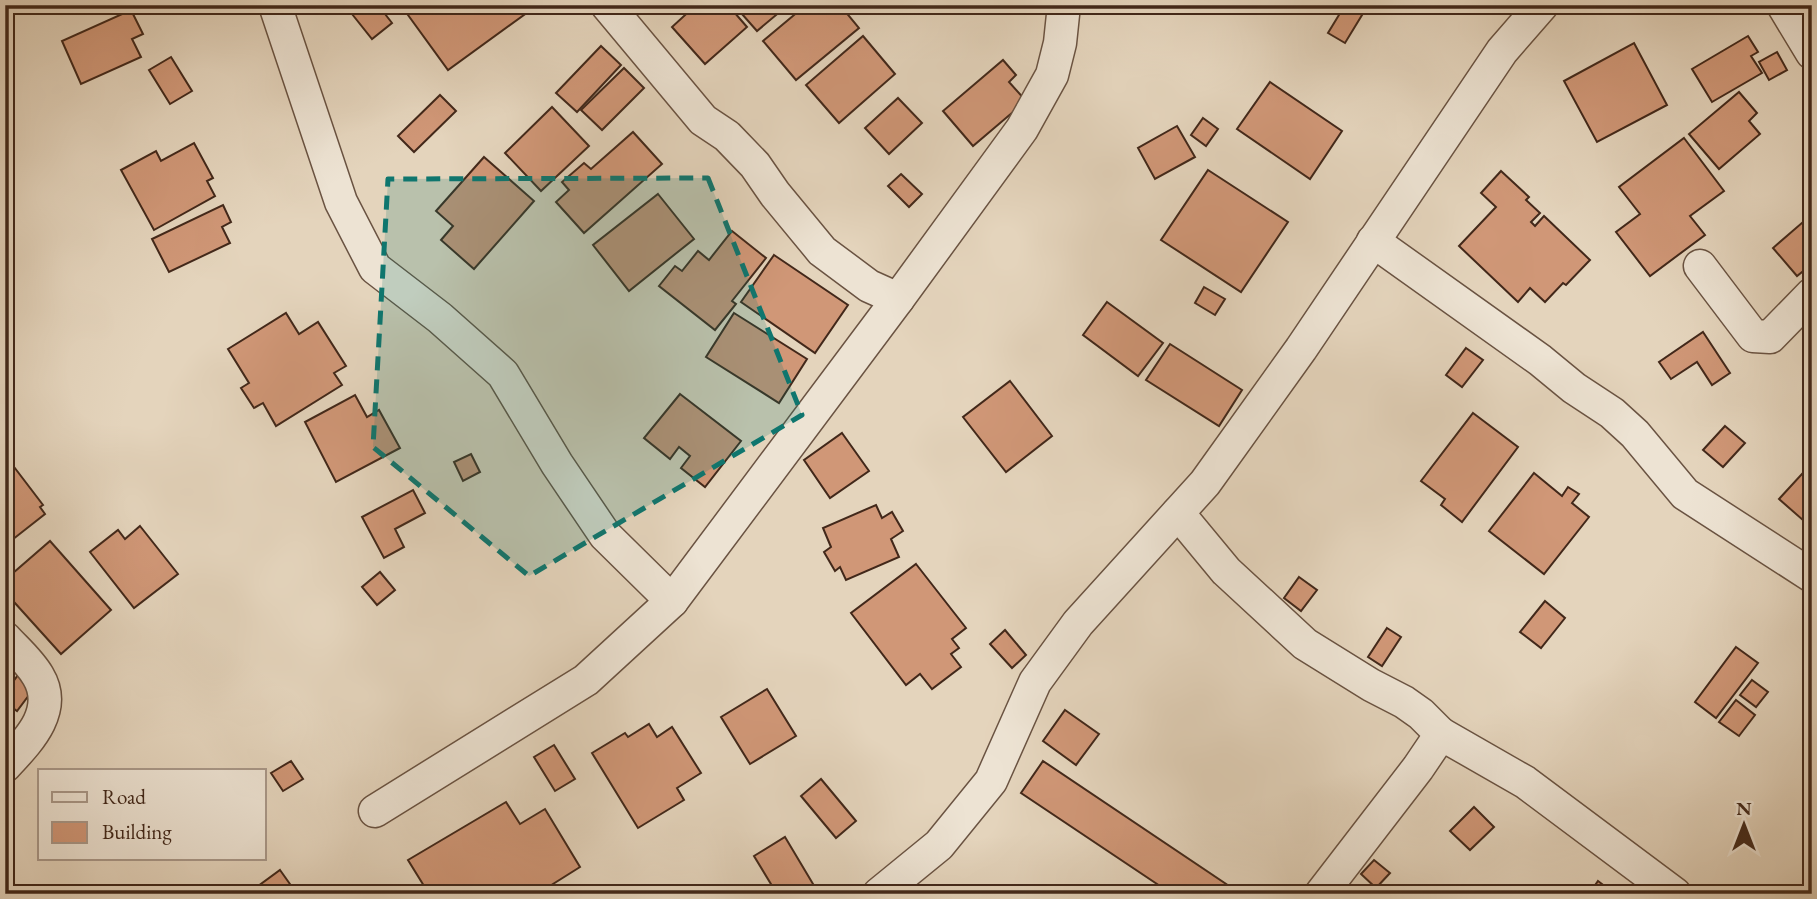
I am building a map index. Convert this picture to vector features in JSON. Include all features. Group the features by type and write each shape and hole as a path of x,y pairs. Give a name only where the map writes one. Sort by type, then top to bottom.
{"street":[{"path":"275,5 341,202 375,268 440,318 503,374 557,464 605,535 672,601"},
{"path":"607,5 703,120 727,136 755,165 822,251 869,286 898,299"},
{"path":"375,811 586,680 672,601 1022,129 1052,75 1060,43 1064,5"},
{"path":"879,894 939,845 991,781 1035,682 1078,623 1205,483 1277,382 1502,51 1542,5"},
{"path":"1783,5 1812,53"},
{"path":"1373,241 1612,413 1635,434 1685,494 1812,576"},
{"path":"1700,266 1753,336 1770,337 1812,295"},
{"path":"1178,513 1226,571 1305,643 1371,685 1404,702 1441,734 1525,782 1675,894"},
{"path":"5,638 37,675 46,702 32,736 5,766"},
{"path":"1321,894 1441,734"}],"highlighted area":[{"path":"708,178 802,415 529,576 373,447 388,179"}],"building":[{"path":"363,5 378,5 392,23 372,39 352,14"},
{"path":"422,5 523,5 528,12 448,70 408,15"},
{"path":"696,5 728,5 747,27 705,64 672,27"},
{"path":"734,5 788,5 757,31"},
{"path":"806,5 840,5 859,28 796,80 763,41"},
{"path":"1345,5 1362,15 1345,43 1328,33"},
{"path":"131,10 143,34 132,39 141,57 81,84 62,41"},
{"path":"863,36 895,74 839,123 806,85"},
{"path":"1748,36 1758,52 1751,56 1762,73 1712,102 1692,69"},
{"path":"1634,43 1667,105 1597,142 1564,81"},
{"path":"601,46 621,65 577,112 556,93"},
{"path":"1777,52 1787,70 1769,80 1759,62"},
{"path":"171,57 192,91 170,104 149,70"},
{"path":"1003,60 1016,75 1009,82 1026,101 973,146 943,111"},
{"path":"624,68 644,88 602,130 581,110"},
{"path":"1270,82 1342,131 1310,179 1237,129"},
{"path":"1739,92 1757,113 1749,121 1760,134 1719,169 1689,134"},
{"path":"440,95 456,111 414,152 398,136"},
{"path":"898,98 922,123 889,154 865,128"},
{"path":"552,107 589,146 541,191 505,153"},
{"path":"1203,118 1218,129 1206,146 1191,135"},
{"path":"1177,126 1195,157 1155,179 1138,148"},
{"path":"633,132 662,164 584,233 556,202 569,190 562,182 584,163 591,169"},
{"path":"1684,138 1724,191 1690,216 1705,235 1650,276 1616,232 1640,214 1619,187"},
{"path":"194,143 213,178 207,181 215,196 154,230 121,170 156,151 161,161"},
{"path":"484,157 534,201 474,269 441,240 453,226 436,211"},
{"path":"1208,170 1288,222 1241,292 1161,240"},
{"path":"1501,171 1529,197 1526,200 1540,213 1531,222 1535,226 1544,216 1590,260 1545,302 1530,288 1518,302 1459,246 1496,207 1481,193"},
{"path":"901,174 922,194 909,207 888,186"},
{"path":"658,194 694,239 629,291 593,245"},
{"path":"223,205 231,222 222,227 230,243 169,272 152,239"},
{"path":"1803,222 1812,231 1812,264 1797,276 1773,248"},
{"path":"732,231 766,258 732,301 736,304 715,330 659,286 675,266 682,271 698,251 709,260"},
{"path":"774,255 848,305 815,353 741,302"},
{"path":"1204,287 1225,299 1215,315 1195,303"},
{"path":"1107,302 1163,343 1138,376 1083,335"},
{"path":"286,313 299,334 318,322 346,366 334,373 342,385 276,426 263,403 254,408 241,388 249,383 228,349"},
{"path":"734,313 807,359 779,403 706,357"},
{"path":"1703,332 1730,373 1712,385 1697,362 1671,379 1659,362"},
{"path":"1170,344 1242,390 1219,426 1146,380"},
{"path":"1466,348 1483,360 1462,387 1446,375"},
{"path":"1010,381 1052,436 1006,472 963,417"},
{"path":"680,394 741,441 705,487 681,468 690,456 679,447 670,459 644,438"},
{"path":"355,395 367,417 379,410 400,448 336,482 305,422"},
{"path":"1473,413 1518,447 1462,522 1441,505 1445,499 1421,481"},
{"path":"1725,426 1745,443 1723,467 1703,450"},
{"path":"842,433 869,471 830,498 804,460"},
{"path":"471,454 480,472 463,481 454,462"},
{"path":"8,459 43,505 40,507 45,514 12,540 5,533 5,461"},
{"path":"1812,463 1812,513 1804,521 1779,499"},
{"path":"1534,473 1562,496 1568,487 1579,494 1572,503 1589,517 1544,574 1489,531"},
{"path":"413,490 425,513 395,529 404,547 384,558 362,517"},
{"path":"876,505 882,518 892,512 903,531 891,539 899,557 846,580 840,567 835,571 824,552 831,547 823,528"},
{"path":"140,526 178,574 134,608 90,552 118,530 125,539"},
{"path":"50,541 111,610 61,654 5,592 5,580"},
{"path":"916,564 966,628 952,639 959,648 951,654 961,667 932,689 920,674 906,685 851,613"},
{"path":"380,572 395,590 377,605 362,587"},
{"path":"1299,577 1317,590 1301,611 1284,598"},
{"path":"1545,601 1565,618 1541,648 1520,632"},
{"path":"1387,628 1401,637 1382,666 1368,657"},
{"path":"1005,630 1026,655 1012,668 990,644"},
{"path":"1736,647 1758,663 1716,718 1695,702"},
{"path":"18,675 35,687 17,711 5,702 5,693"},
{"path":"1752,680 1768,692 1756,707 1740,695"},
{"path":"767,689 796,736 750,764 721,717"},
{"path":"1736,700 1755,715 1739,736 1719,722"},
{"path":"1065,710 1099,734 1076,765 1043,741"},
{"path":"649,724 657,737 672,727 701,773 677,788 684,800 638,828 592,753 625,733 628,737"},
{"path":"554,745 575,779 555,791 534,757"},
{"path":"291,761 303,779 283,791 271,773"},
{"path":"1043,761 1241,894 1172,894 1021,793"},
{"path":"821,779 856,821 836,838 801,796"},
{"path":"506,802 520,824 545,809 580,867 537,894 429,894 408,860"},
{"path":"1474,807 1494,827 1470,850 1450,831"},
{"path":"785,837 819,894 777,894 754,856"},
{"path":"1374,860 1390,873 1376,888 1361,874"},
{"path":"280,870 297,894 247,894"},
{"path":"5,871 21,894 5,894"},
{"path":"1598,881 1615,894 1589,894"}]}
